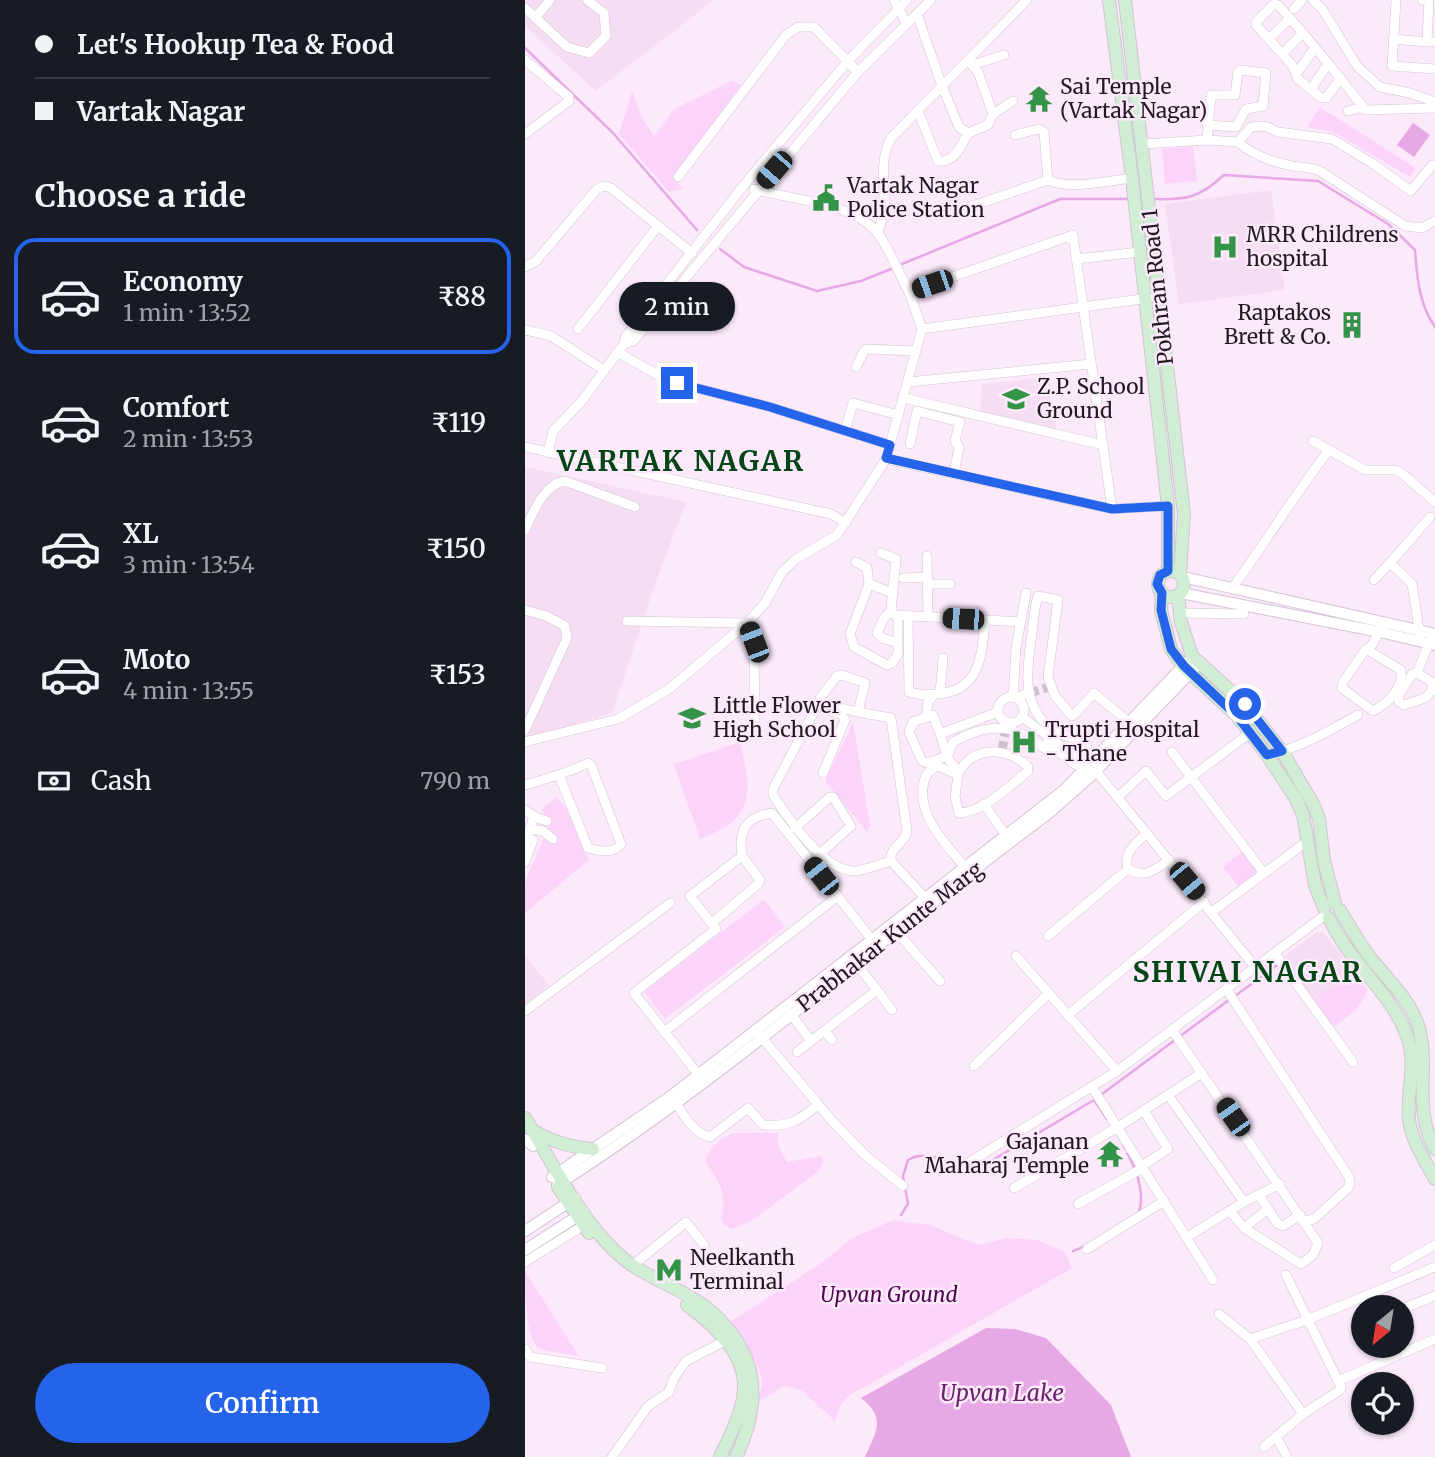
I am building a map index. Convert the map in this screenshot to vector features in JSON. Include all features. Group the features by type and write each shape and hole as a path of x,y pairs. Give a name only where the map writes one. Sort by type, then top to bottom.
{"main road":[{"name":"Pokhran Road 1","path":"1109,0 1177,574"},
{"name":"Pokhran Road 1","path":"1125,0 1184,514 1177,574"},
{"path":"1179,594 1168,597 1158,588 1158,580 1177,574 1184,586 1179,594 1191,664 1237,716 1296,799 1303,815 1315,885 1400,1017 1409,1043 1409,1121 1417,1146 1435,1180"},
{"path":"1162,593 1161,610 1171,649 1245,704 1282,751 1312,802 1319,818 1331,911"},
{"path":"1363,959 1406,1000 1417,1021 1421,1040 1422,1114 1430,1125 1435,1149"},
{"path":"525,1118 529,1137 612,1259 683,1301 702,1316 725,1341 740,1366 744,1391 733,1430 720,1457"},
{"path":"529,1137 593,1149"},
{"path":"583,1219 619,1255 708,1309 738,1344 751,1369 753,1415 736,1457"}],"street":[{"path":"535,18 550,0"},
{"path":"525,8 567,47 589,53 606,36 604,13 587,0"},
{"path":"548,453 553,430 581,402 621,348 626,336 744,184 896,4 907,0"},
{"path":"621,348 633,341 858,72 931,0"},
{"path":"878,233 884,209 883,167 886,147 891,138 942,86 970,63 1027,0"},
{"path":"1269,39 1302,0"},
{"path":"1314,0 1380,87 1410,93 1435,102"},
{"path":"1396,0 1392,66 1435,69"},
{"path":"1393,39 1431,42 1430,0 1422,0"},
{"path":"896,4 907,24"},
{"path":"1341,79 1326,98 1311,89 1298,79 1292,65 1256,22 1274,4 1292,14 1303,33 1328,64 1341,79 1366,110"},
{"path":"917,14 959,127 968,133"},
{"path":"678,177 786,35 799,27 814,27 858,72"},
{"path":"1282,54 1303,33"},
{"path":"1296,74 1315,48"},
{"path":"970,63 1004,55"},
{"path":"525,60 569,97 569,101 525,134"},
{"path":"970,63 978,72 993,114"},
{"path":"1311,89 1328,64"},
{"path":"1206,140 1207,125 1211,95 1235,95 1238,71 1266,73 1263,106 1246,109 1236,127 1207,125"},
{"path":"918,111 937,161 947,161 955,156 968,133 988,125 993,114 1013,101"},
{"path":"1348,111 1360,108 1435,108"},
{"path":"1238,142 1251,127 1265,126 1278,132 1332,139 1411,191 1435,165"},
{"path":"1015,135 1039,129 1044,132 1048,180"},
{"path":"1143,144 1206,140 1238,142 1247,150 1272,160 1320,171 1405,226 1422,228 1435,221"},
{"path":"955,212 1048,180 1055,184 1075,184 1132,178"},
{"path":"525,742 618,719 669,689 747,623 765,603 782,572 796,559 837,535 886,458 922,330 909,292 878,233 866,222 816,201 757,190 744,184"},
{"path":"525,267 536,261 597,189 604,186 611,188 692,253"},
{"path":"578,329 658,226"},
{"path":"909,292 1073,235 1112,509"},
{"path":"1076,259 1140,252"},
{"path":"922,330 1159,296"},
{"path":"525,330 551,336 604,370"},
{"path":"621,348 658,375 677,383 770,407 890,445"},
{"path":"856,368 867,349 915,351"},
{"path":"908,382 1091,363"},
{"path":"904,398 918,407 1103,445"},
{"path":"845,431 853,403 899,415"},
{"path":"910,444 918,407"},
{"path":"954,474 959,447 955,441 961,417"},
{"path":"1313,442 1365,470 1395,470 1405,475 1435,502"},
{"path":"525,447 831,514 846,523"},
{"path":"1233,587 1301,486 1329,450"},
{"path":"886,458 1112,509 1168,506"},
{"path":"525,530 545,492 556,482 577,484 635,507"},
{"path":"1374,580 1430,517"},
{"path":"881,553 896,559 893,593 899,614 909,692 923,695 950,693 966,685 982,655 985,620"},
{"path":"927,556 929,617"},
{"path":"856,562 866,568 869,584 850,634 854,647 887,665 894,661 898,654 899,614"},
{"path":"1390,563 1412,584 1429,638 1417,673"},
{"path":"1177,574 1429,638"},
{"path":"903,578 950,584"},
{"path":"869,584 893,593"},
{"path":"1013,698 1016,648 1026,593"},
{"path":"1179,594 1382,627"},
{"path":"1086,766 1086,743 1065,737 1046,724 1036,710 1027,684 1038,596 1058,600 1048,677 1049,687 1065,710 1074,715 1094,693 1133,726"},
{"path":"525,610 558,621 565,626 567,638 525,730"},
{"path":"1181,613 1244,614"},
{"path":"898,643 882,638 877,633 884,618 899,614 1021,622"},
{"path":"627,621 747,623"},
{"path":"747,623 755,649 755,734"},
{"path":"1369,649 1401,670 1402,676 1391,699 1373,711 1342,688 1343,682 1364,651 1369,649 1382,627"},
{"path":"926,718 928,702 938,694 943,658"},
{"name":"Prabhakar Kunte Marg","path":"759,1035 791,1014 856,963 1008,839 1133,726 1191,664"},
{"path":"858,712 865,683 842,675 837,676 820,698 821,703 858,712 891,718 907,831 903,841 892,851 891,861 929,902"},
{"path":"1013,698 1023,705 1020,719 1007,726 998,712 1002,701 1013,698 1030,694"},
{"path":"823,773 845,720 842,715 819,707 808,721 773,789 773,795 795,828 834,864 850,870 891,861"},
{"path":"940,734 998,712"},
{"path":"933,715 940,734 947,756 928,763 922,761 909,732 913,722 933,715"},
{"path":"1267,755 1282,751 1358,715"},
{"path":"1020,719 1086,766 1119,796 1256,968"},
{"path":"968,871 935,830 926,813 922,797 927,774 938,766 958,775 955,797 957,810 959,813 966,813 984,804 1028,769 1021,760 1002,751 992,751 971,758 959,771 947,758 953,742 981,729 998,728 1023,733 1047,750"},
{"path":"1119,796 1146,771 1165,796 1250,733"},
{"path":"1172,752 1264,873"},
{"path":"525,785 588,763 591,765 621,844 618,848 611,852 589,848 559,775"},
{"path":"795,828 833,797 851,826 821,853"},
{"path":"984,804 1008,839"},
{"path":"525,810 533,813 534,817 525,862"},
{"path":"712,923 758,884 760,880 741,856 742,831 749,821 772,813 873,941"},
{"path":"534,817 547,821"},
{"path":"532,832 543,831 553,839"},
{"path":"525,847 532,832"},
{"path":"1128,869 1126,858 1130,849 1147,833"},
{"path":"1212,912 1306,842"},
{"path":"701,1079 634,993 716,929 690,896 741,856"},
{"path":"1128,869 1137,874 1148,874 1169,860"},
{"path":"1048,936 1128,869"},
{"path":"664,1032 838,896"},
{"name":"Prabhakar Kunte Marg","path":"558,1179 595,1162 759,1035 873,941 929,902"},
{"path":"1068,1015 1204,902"},
{"path":"525,1011 670,903"},
{"path":"968,1163 1117,1071 1331,911"},
{"path":"896,931 940,981"},
{"path":"1275,954 1353,1062"},
{"path":"1016,956 1117,1071"},
{"path":"856,963 892,1010"},
{"path":"797,1052 877,990"},
{"path":"1227,990 1350,1182 1314,1219 1302,1218 1283,1226 1277,1223 1259,1195"},
{"path":"974,1066 1049,993"},
{"path":"791,1014 811,1041"},
{"path":"1172,1030 1318,1243 1313,1255 1301,1264 1244,1228 1230,1211"},
{"path":"825,1031 832,1040"},
{"path":"759,1035 818,1105 865,1155 903,1186"},
{"path":"1014,1188 1118,1128 1202,1073"},
{"path":"1092,1087 1213,1280"},
{"path":"1168,1095 1244,1202"},
{"path":"673,1100 695,1129 710,1137 748,1108 763,1125 776,1126 792,1124 818,1105"},
{"name":"Prabhakar Kunte Marg","path":"558,1179 593,1149 673,1100"},
{"path":"1078,1204 1143,1167 1168,1149 1144,1111"},
{"path":"1187,1237 1244,1202 1280,1184"},
{"path":"1087,1249 1164,1200"},
{"path":"525,1231 572,1201"},
{"path":"1244,1228 1268,1209"},
{"path":"525,1250 583,1219"},
{"path":"525,1262 583,1219"},
{"path":"633,1265 686,1222 704,1245"},
{"path":"1394,1268 1435,1245"},
{"path":"1250,1339 1307,1320 1435,1268"},
{"path":"1264,1447 1303,1414 1340,1390 1286,1275"},
{"path":"1414,1304 1435,1296"},
{"path":"1219,1314 1250,1339 1303,1414"},
{"path":"1338,1381 1435,1339"},
{"path":"613,1457 647,1406 669,1392 674,1378 686,1360 725,1341"},
{"path":"527,1357 602,1368"},
{"path":"1276,1436 1287,1457"}],"shaded area":[{"path":"525,0 714,0 596,91 525,26"},
{"name":"MRR Childrens hospital","path":"1271,190 1285,290 1179,304 1165,204"},
{"name":"Z.P. School Ground","path":"1048,377 1056,431 980,414 982,384"},
{"path":"525,467 686,502 656,581 612,713 525,739"},
{"path":"1317,932 1326,935 1367,990 1357,1008 1332,1028 1283,957"},
{"path":"525,956 549,985 525,1004"}],"green space":[{"path":"731,81 741,85 674,178 683,189 669,192 619,134 632,91 641,116 654,137 674,109"},
{"path":"1320,107 1416,168 1410,177 1333,132 1307,127"},
{"path":"1193,146 1197,181 1165,184 1162,149"},
{"path":"853,722 870,825 867,832 825,781"},
{"path":"740,742 747,776 745,802 732,822 700,839 674,764"},
{"path":"556,797 566,808 589,860 525,913 525,882 550,823 541,810"},
{"path":"1243,851 1257,871 1239,887 1223,867"},
{"path":"764,899 785,927 665,1019 644,992"},
{"path":"1354,972 1367,990 1365,996 1353,1012 1332,1028 1313,1000"},
{"path":"734,1133 778,1133 779,1147 787,1162 821,1156 823,1161 816,1173 751,1221 732,1229 725,1226 721,1219 723,1194 705,1161 716,1144"},
{"name":"Upvan Ground","path":"893,1220 930,1225 979,1245 1007,1238 1037,1240 1065,1252 1072,1268 853,1393 842,1404 835,1421 801,1390 784,1386 757,1403 762,1385 759,1369 727,1324 817,1266 854,1237"},
{"path":"525,1271 579,1356 540,1349 535,1344 527,1314"}],"water":[{"path":"1413,123 1430,135 1414,157 1397,145"},
{"name":"Upvan Lake","path":"986,1328 1015,1329 1046,1338 1111,1405 1131,1457 865,1457 877,1426 877,1419 869,1405 861,1398"}],"waterway":[{"path":"525,48 613,133 697,230"},
{"path":"1153,199 1192,196 1207,189 1224,175 1318,181 1388,224 1415,250 1422,300 1435,327"},
{"path":"902,264 1060,199 1129,199"},
{"path":"720,249 744,267 817,291 861,281 891,269"},
{"path":"1235,996 1277,965"},
{"path":"901,1215 908,1204 903,1176 908,1160 925,1156 963,1166 981,1167 1094,1100 1229,1000"},
{"path":"1094,1100 1107,1119"},
{"path":"1123,1145 1140,1186 1139,1212"},
{"path":"1073,1251 1086,1246"}],"tunnel":[{"path":"1030,693 1049,687"},
{"path":"1002,750 1006,728"}],"place":[{"name":"Sai Temple (Vartak Nagar)","path":"1039,99"},
{"name":"Vartak Nagar Police Station","path":"826,198"},
{"name":"MRR Childrens hospital","path":"1225,247"},
{"name":"Raptakos Brett & Co.","path":"1352,325"},
{"name":"Z.P. School Ground","path":"1016,399"},
{"name":"Little Flower High School","path":"692,718"},
{"name":"Trupti Hospital - Thane","path":"1024,742"},
{"name":"Gajanan Maharaj Temple","path":"1110,1154"},
{"name":"Neelkanth Terminal","path":"669,1270"}],"district":[{"name":"VARTAK NAGAR","path":"681,461"},
{"name":"SHIVAI NAGAR","path":"1248,972"}],"route":[{"path":"677,383 770,407 890,445 886,458 1112,509 1168,506 1168,571 1160,575 1157,584 1162,593 1161,610 1171,649 1184,666 1237,716 1267,755 1282,751 1245,704"}]}
